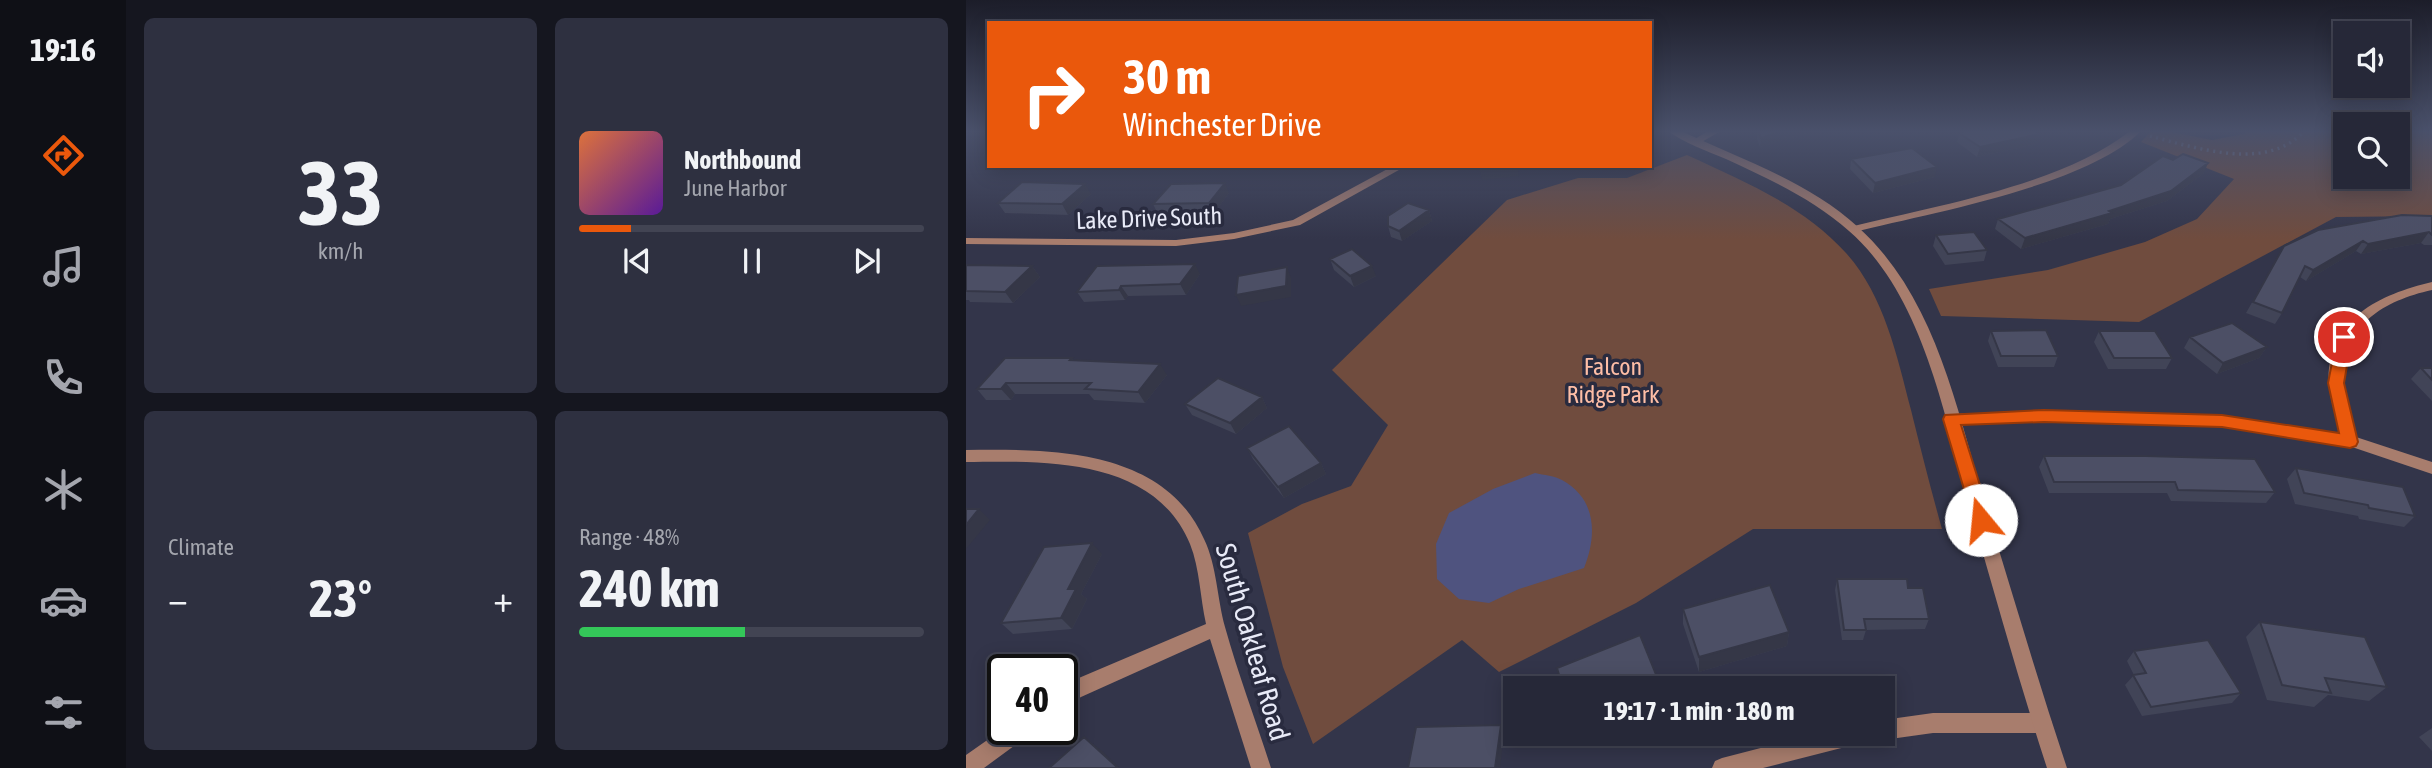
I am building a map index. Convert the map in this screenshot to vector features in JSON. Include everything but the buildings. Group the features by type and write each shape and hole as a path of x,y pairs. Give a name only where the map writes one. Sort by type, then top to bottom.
{"street":[{"path":"1748,167 1803,193 1854,229 1879,253 1915,312 1951,419 2057,768"},
{"path":"1854,229 2037,181 2072,167"},
{"name":"Lake Drive South","path":"966,241 1176,243 1234,236 1296,223 1397,168"},
{"path":"2350,442 2336,383 2344,337 2356,322 2389,298 2432,286"},
{"path":"1951,419 2044,416 2222,421 2350,442 2432,467"},
{"name":"South Oakleaf Road","path":"966,456 1045,455 1097,463 1135,477 1171,503 1196,539 1216,628 1262,768"},
{"path":"1078,688 1216,628"},
{"path":"1895,728 1933,723 2042,723"},
{"path":"966,768 998,745"},
{"path":"1722,768 1809,746"}],"green space":[{"name":"Falcon Ridge Park","path":"1656,167 1712,167 1792,208 1829,236 1846,253 1870,288 1888,327 1942,529 1753,529 1636,603 1499,672 1462,640 1313,744 1283,667 1248,533 1302,504 1351,486 1388,425 1332,370 1507,200 1578,178 1627,178"},
{"path":"2203,167 2333,167 2333,189 2410,189 2410,167 2432,167 2432,216 2336,217 2139,322 1941,316 1929,289 2048,270 2145,242 2197,219 2234,179"}],"water":[{"path":"1535,473 1562,480 1574,488 1588,508 1592,531 1584,568 1519,589 1489,603 1459,599 1437,579 1436,544 1449,513 1493,489"}],"route":[{"path":"1981,520 1951,419 2044,416 2222,421 2350,442 2336,383 2339,353 2344,337"}]}
